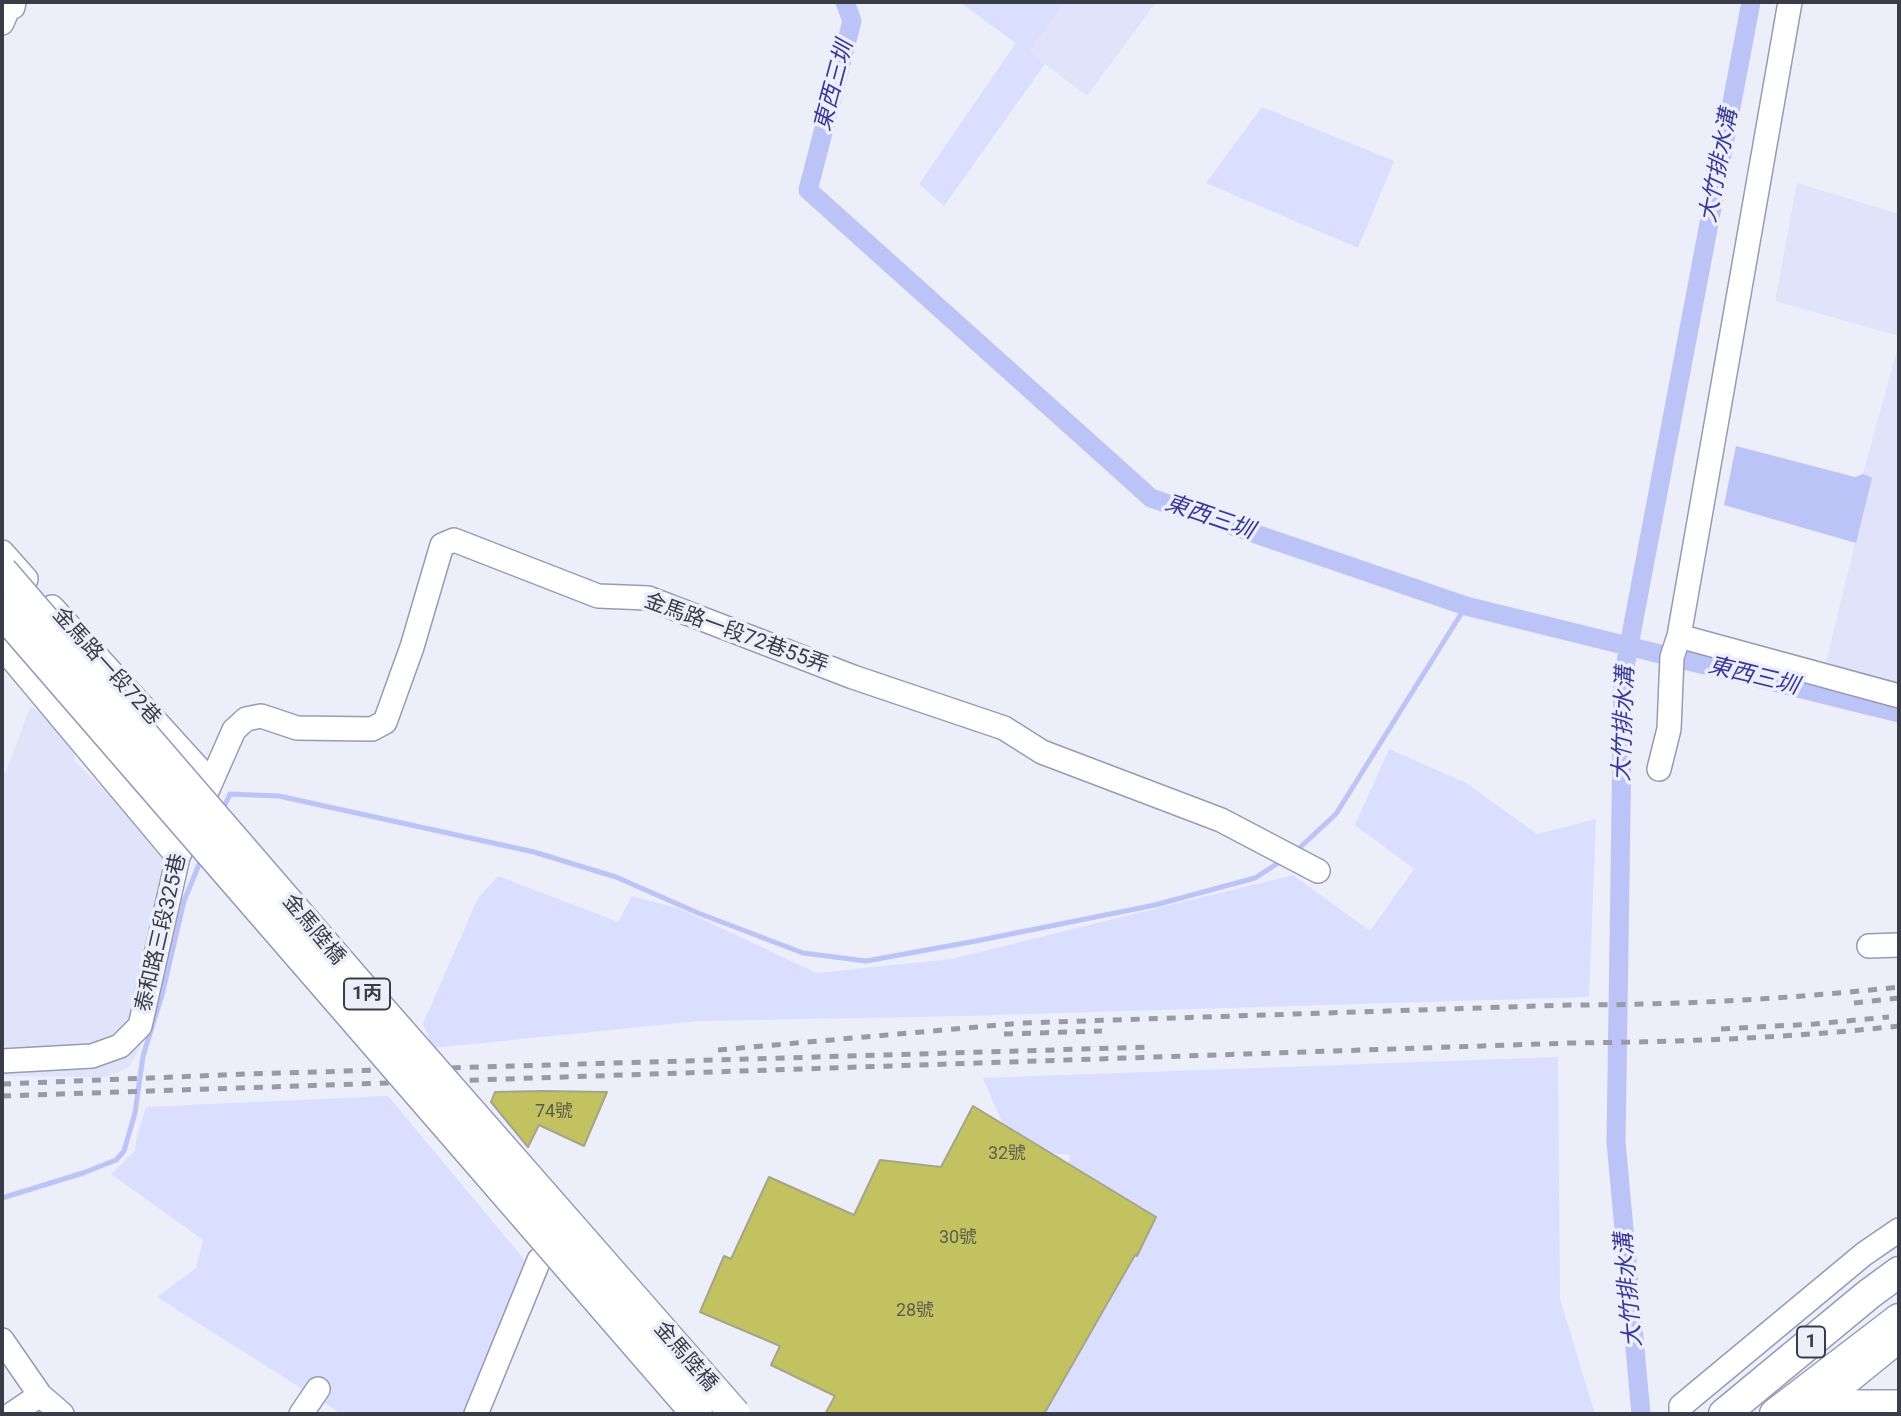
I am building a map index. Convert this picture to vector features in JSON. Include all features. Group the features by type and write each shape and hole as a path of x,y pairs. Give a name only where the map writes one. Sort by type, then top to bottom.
{"main road":[{"name":"金馬陸橋","path":"2,571 735,1414"},
{"name":"金馬陸橋","path":"2,612 697,1414"},
{"name":"1","path":"1724,1414 1899,1272"},
{"name":"1","path":"1776,1414 1899,1319"}],"street":[{"path":"2,23 14,2"},
{"path":"1659,769 1669,729 1672,657 1679,636 1790,2"},
{"name":"金馬路一段72巷55弄","path":"210,781 234,730 246,719 261,716 297,728 323,729 372,729 385,722 412,647 442,545 454,540 598,596 648,598 853,677 1004,728 1042,752 1221,820 1318,871"},
{"name":"金馬路一段72巷","path":"2,552 210,781"},
{"path":"1679,636 1899,696"},
{"path":"2,647 178,857"},
{"name":"泰和路三段325巷","path":"2,1061 92,1056 120,1046 140,1026 178,857 210,781"},
{"path":"1869,946 1899,945"},
{"name":"1","path":"1681,1414 1681,1406 1864,1254 1899,1230"},
{"path":"476,1414 539,1260"},
{"path":"2,1340 40,1395 62,1414"},
{"path":"1817,1408 1899,1341"},
{"path":"301,1414 318,1389"},
{"path":"12,1414 40,1395"},
{"path":"1817,1408 1899,1402"}],"shaded area":[{"path":"959,2 1065,2 1029,51 1045,64 944,206 919,184 1016,43"},
{"path":"1065,2 1156,2 1087,96 1028,51"},
{"path":"1262,107 1394,161 1358,248 1206,183"},
{"path":"1797,183 1899,214 1899,336 1775,301"},
{"path":"1899,343 1899,695 1823,674 1871,478 1863,474"},
{"path":"1736,446 1855,477 1863,474 1872,478 1856,543 1724,505"},
{"path":"30,707 77,733 74,761 186,867 141,1046 129,1067 107,1077 2,1076 2,771 6,772"},
{"path":"1389,749 1466,783 1537,834 1596,819 1589,997 699,1021 433,1048 423,1024 478,898 498,876 618,922 632,896 680,909 817,973 951,959 1293,875 1370,931 1414,869 1355,825"},
{"path":"1558,1057 1560,1299 1595,1414 1028,1414 1082,1315 1104,1312 1140,1239 1067,1167 1071,1155 1038,1152 1008,1136 983,1078"},
{"path":"388,1096 528,1264 468,1414 342,1414 157,1297 196,1268 203,1240 111,1174 135,1151 146,1107"}],"building":[{"path":"495,1092 607,1092 584,1146 539,1125 528,1147 491,1102"},
{"path":"973,1106 1156,1217 1137,1256 1135,1255 1044,1414 825,1414 835,1396 771,1365 780,1346 700,1312 724,1256 731,1259 769,1177 854,1215 880,1160 941,1167"}],"waterway":[{"name":"東西三圳","path":"845,2 852,21 808,190 1151,498 1466,606 1899,713"},
{"name":"大竹排水溝","path":"1641,1414 1616,1142 1623,677 1751,2"},
{"path":"1294,853 1336,814 1466,606"},
{"path":"223,809 230,794 279,796 534,852 616,877 698,913 803,953 866,961 1155,905 1255,878 1283,860"},
{"path":"2,1198 83,1173 116,1160 124,1151 135,1113 143,1056 162,995 184,901 202,857"}],"railway":[{"path":"718,1050 1022,1023 1734,1001 1899,987"},
{"path":"1854,1003 1899,998"},
{"path":"1721,1029 1889,1017"},
{"path":"2,1096 1694,1040 1817,1034 1899,1026"},
{"path":"1004,1034 1102,1031"},
{"path":"2,1084 247,1074 1151,1047"}]}
